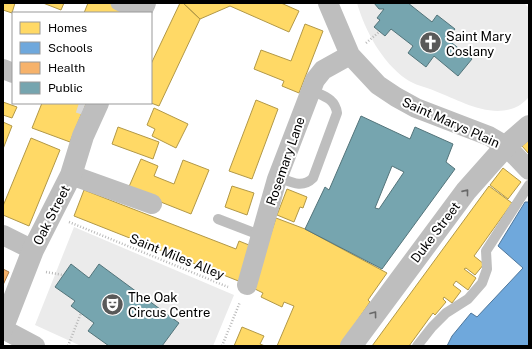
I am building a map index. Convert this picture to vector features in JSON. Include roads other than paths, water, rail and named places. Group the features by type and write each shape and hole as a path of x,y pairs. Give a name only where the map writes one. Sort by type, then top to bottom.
{"street":[{"path":"118,3 138,12"},
{"path":"140,12 145,3"},
{"name":"Saint Marys Plain","path":"328,3 350,55 378,85 416,108 489,136 506,146 529,170"},
{"name":"Rosemary Lane","path":"239,291 262,236 278,177 315,80 323,70 350,55"},
{"name":"Oak Street","path":"3,328 33,250 71,175 93,106"},
{"name":"Duke Street","path":"351,346 466,191 506,146 529,126"},
{"path":"71,175 152,204"},
{"path":"3,235 33,250"},
{"path":"3,328 35,346"}],"lane":[{"path":"278,177 299,185 307,184 313,178 338,113 336,105 330,98 311,90"},
{"path":"417,346 436,322 446,313 468,299 482,283 487,269 486,251 529,185"},
{"path":"218,219 262,236"}],"place":[{"name":"Saint Mary Coslany","path":"430,43"},
{"name":"The Oak Circus Centre","path":"113,304"}]}
